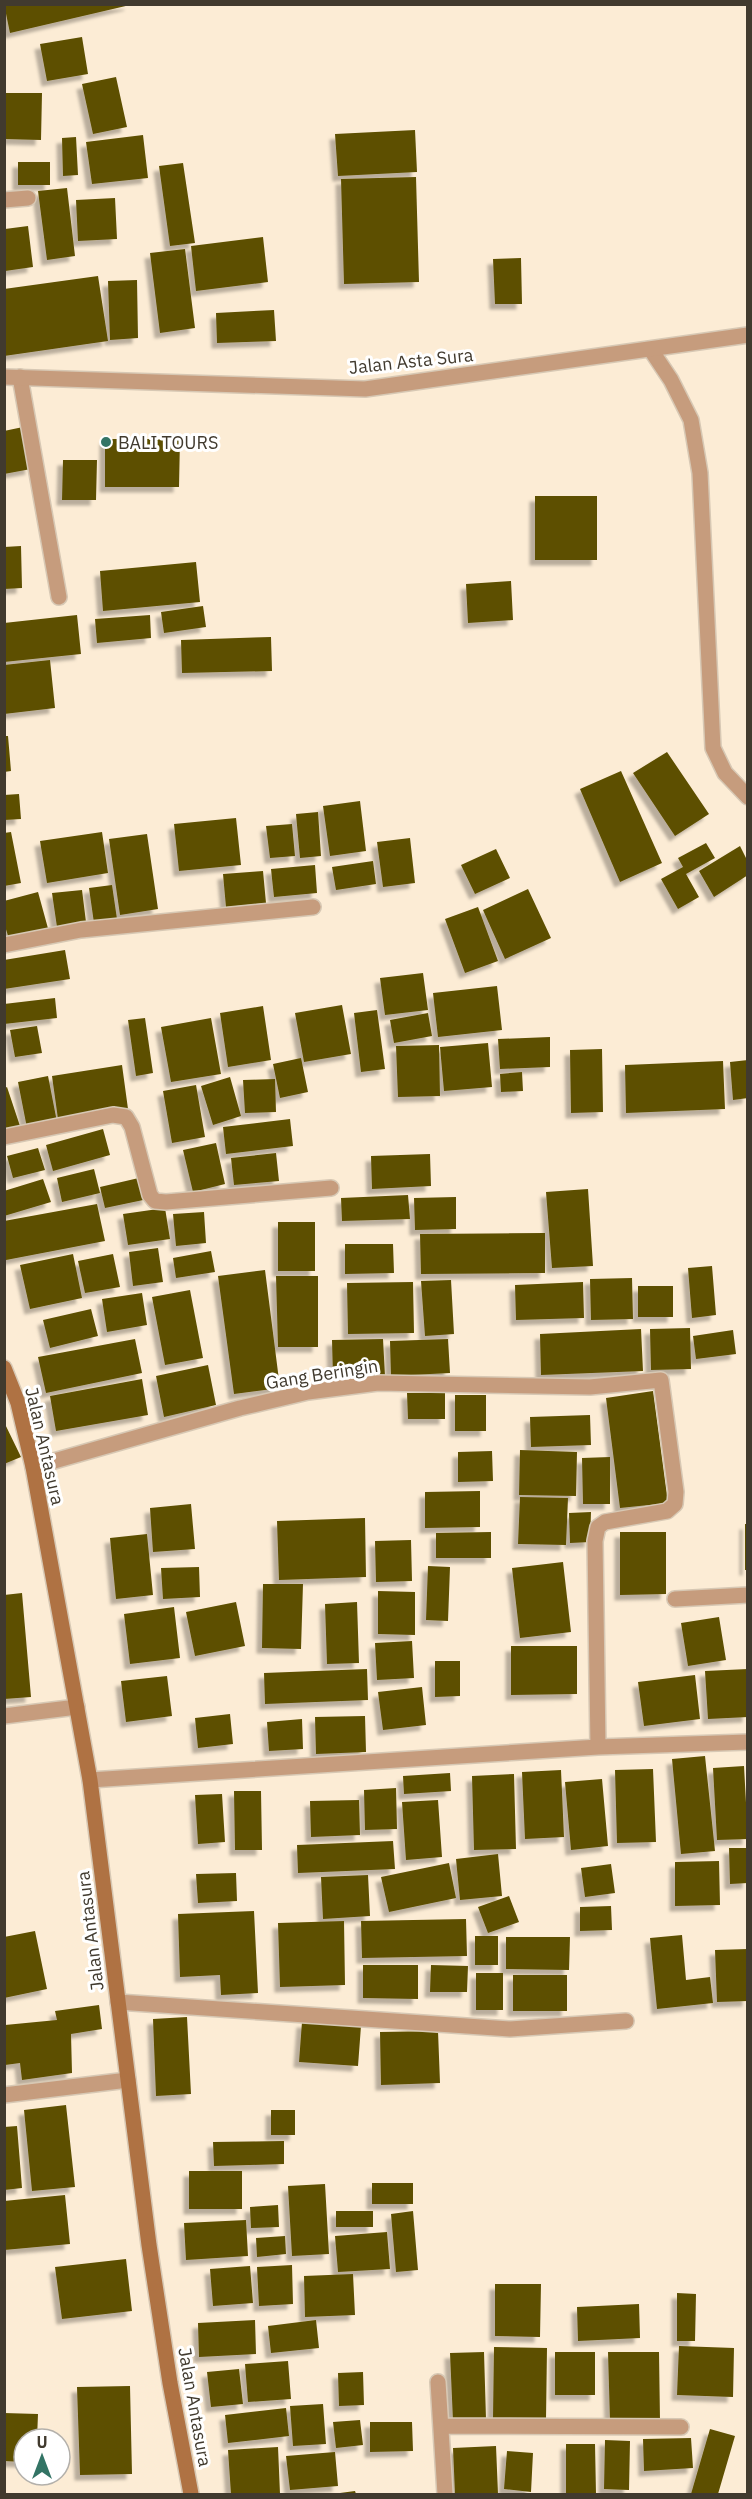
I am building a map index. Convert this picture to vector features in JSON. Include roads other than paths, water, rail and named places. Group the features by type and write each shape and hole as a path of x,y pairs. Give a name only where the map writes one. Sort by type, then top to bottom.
{"main road":[{"name":"Jalan Antasura","path":"4,1368 18,1403 33,1467 90,1780 149,2245 170,2383 191,2494"}],"street":[{"path":"4,200 28,198"},
{"name":"Jalan Asta Sura","path":"4,377 365,388 747,335"},
{"path":"651,350 671,380 692,420 700,473 713,748 725,774 747,797"},
{"path":"20,377 59,597"},
{"path":"4,945 81,930 313,907"},
{"path":"4,1137 113,1115 126,1117 132,1127 150,1196 155,1201 166,1202 331,1188"},
{"name":"Gang Beringin","path":"33,1467 240,1408 308,1392 378,1383 590,1387 662,1380 676,1492 675,1504 667,1511 605,1522 598,1527 595,1541 598,1748"},
{"path":"675,1599 747,1595"},
{"path":"4,1716 76,1707"},
{"path":"90,1780 598,1748 747,1742"},
{"path":"118,2002 510,2029 626,2021"},
{"path":"4,2095 128,2080"},
{"path":"438,2382 444,2494"},
{"path":"441,2426 681,2427"}],"place":[{"name":"BALI TOURS","path":"106,442"}]}
